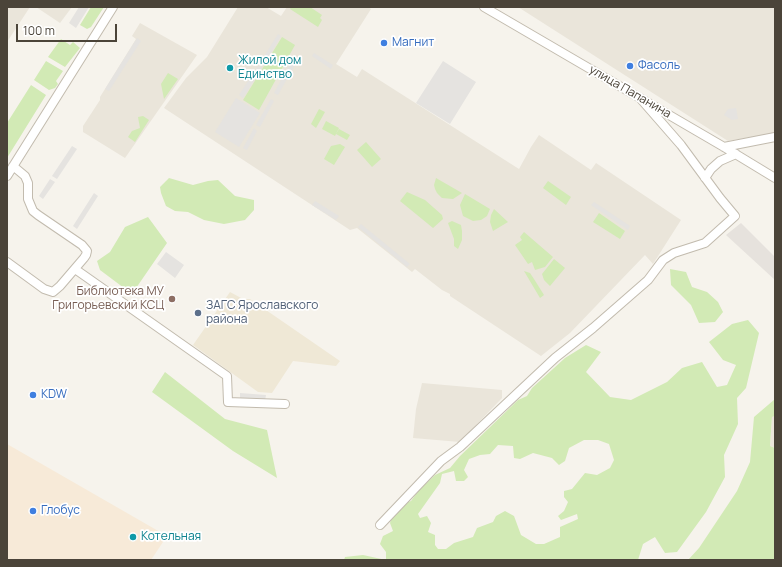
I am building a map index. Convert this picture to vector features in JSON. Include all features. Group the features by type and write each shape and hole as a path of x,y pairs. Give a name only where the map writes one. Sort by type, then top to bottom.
{"street":[{"path":"7,176 113,7"},
{"name":"улица Папанина","path":"484,7 724,146 775,178"},
{"path":"380,525 441,461 460,446 555,358 593,328 648,280 663,260 674,253 706,243 735,216 681,145 640,98"},
{"path":"724,146 775,137"},
{"path":"705,178 711,169 720,161 736,154"},
{"path":"7,262 44,289 53,292 60,286 86,255 85,248 38,216 33,210 28,199 28,183 25,176 13,166"},
{"path":"75,269 227,376 228,402 285,404"}],"shaded area":[{"path":"7,7 30,7 7,42"},
{"path":"36,7 72,7 60,23"},
{"path":"79,7 89,7 76,28 69,23"},
{"path":"238,7 266,7 281,16 287,7 368,7 371,9 336,64 357,77 362,69 519,169 539,135 591,170 596,163 681,220 653,264 645,255 570,333 541,356 450,296 450,294 442,290 415,269 412,272 357,228 350,230 164,108 186,78 207,57"},
{"path":"518,7 775,7 775,133 728,141"},
{"path":"140,23 197,55 125,158 83,132 83,126 136,39 132,36"},
{"path":"278,34 281,36 264,65 260,63"},
{"path":"137,38 141,41 109,91 105,89"},
{"path":"314,53 333,65 331,69 312,56"},
{"path":"292,60 296,63 278,95 274,93"},
{"path":"443,61 476,82 450,124 416,103"},
{"path":"258,66 262,68 243,98 239,95"},
{"path":"236,98 260,113 239,147 215,132"},
{"path":"271,99 274,101 260,127 256,125"},
{"path":"736,108 738,119 732,120 724,115 728,109"},
{"path":"254,128 257,131 247,150 243,148"},
{"path":"72,146 77,149 57,179 52,176"},
{"path":"50,179 55,182 43,199 39,196"},
{"path":"94,193 98,196 77,229 73,226"},
{"path":"315,201 339,216 336,220 312,205"},
{"path":"594,202 630,226 628,230 591,205"},
{"path":"741,223 775,257 775,280 726,235"},
{"path":"361,224 410,264 407,267 358,227"},
{"path":"166,252 184,265 175,278 157,264"},
{"path":"230,292 243,299 250,299 340,361 336,366 293,361 272,393 258,392 193,345"},
{"path":"422,383 502,390 502,398 460,442 413,438 416,409"},
{"path":"240,393 266,395 265,401 240,400"},
{"path":"775,416 775,448 770,446 772,417"},
{"path":"7,444 167,536 151,560 7,560"}],"green space":[{"path":"91,7 104,7 91,27 87,29 80,25"},
{"path":"291,7 310,7 322,15 320,18 322,20 318,27 290,9"},
{"path":"282,37 295,45 259,110 243,100"},
{"path":"61,39 70,45 73,42 80,48 65,67 48,57"},
{"path":"46,61 63,71 56,81 58,84 55,88 49,90 34,80"},
{"path":"168,73 178,79 164,99 161,84"},
{"path":"31,85 46,95 7,158 7,123"},
{"path":"319,109 325,112 316,128 311,124"},
{"path":"143,116 149,120 135,142 128,137 132,131 140,128 138,117"},
{"path":"326,121 339,128 335,136 322,129"},
{"path":"339,129 350,135 347,140 336,134"},
{"path":"366,142 381,159 372,167 357,150"},
{"path":"340,144 345,147 334,165 324,159 331,146"},
{"path":"169,178 193,185 218,180 235,196 254,200 254,210 245,220 224,224 204,220 188,212 175,211 166,206 161,193 160,187"},
{"path":"436,178 462,193 453,199 442,198 435,189 434,185"},
{"path":"548,181 571,197 566,205 543,188"},
{"path":"407,192 425,200 442,215 443,219 433,228 400,201"},
{"path":"465,194 490,209 487,216 481,220 473,221 463,216 460,205"},
{"path":"494,209 508,222 493,231 490,222"},
{"path":"599,213 625,231 620,239 593,222"},
{"path":"148,217 167,243 132,294 100,270 97,261 110,252 125,227"},
{"path":"452,221 461,225 462,240 458,249 454,246 454,239 448,223"},
{"path":"524,232 553,257 545,267 535,270 532,262 528,264 515,245 522,240 520,237"},
{"path":"554,259 565,268 550,286 544,280 542,274"},
{"path":"670,269 686,272 692,287 707,292 718,302 723,312 715,322 699,323 691,305 671,285"},
{"path":"524,271 530,273 544,295 540,298"},
{"path":"748,320 759,333 746,388 737,398 738,424 724,455 725,477 706,512 677,552 665,553 655,537 643,544 638,560 386,560 386,552 380,544 383,536 393,531 390,523 393,512 402,504 411,501 419,490 435,475 450,468 460,456 518,400 527,396 532,388 565,358 586,345 601,352 586,372 610,397 631,400 667,382 682,368 702,362 717,387 727,385 736,365 723,360 709,342 732,324","holes":["584,440 598,440 609,444 614,460 610,468 597,475 585,473 572,489 564,491 564,497 568,502 564,511 558,516 561,520 577,514 578,519 560,527 560,537 544,544 536,544 521,535 514,516 505,511 496,516 493,522 477,528 473,537 454,543 446,549 438,549 435,545 435,535 428,532 431,523 427,516 420,518 418,514 440,483 442,474 454,471 456,481 464,481 468,477 464,470 469,459 480,455 490,454 498,445 513,446 514,458 520,459 533,453 552,458 559,465 565,461 569,448"]},
{"path":"165,372 225,419 267,430 277,478 233,451 152,392"},
{"path":"775,399 775,416 772,417 770,446 775,448 775,560 688,560 699,548 737,491 750,462 754,417"},
{"path":"363,555 386,560 344,560 345,557"}],"place":[{"name":"Магнит","path":"384,43"},
{"name":"Фасоль","path":"630,66"},
{"name":"Жилой дом Единство","path":"230,68"},
{"name":"Библиотека МУ Григорьевский КСЦ","path":"172,299"},
{"name":"ЗАГС Ярославского района","path":"198,313"},
{"name":"KDW","path":"33,395"},
{"name":"Глобус","path":"33,511"},
{"name":"Котельная","path":"133,537"}]}
